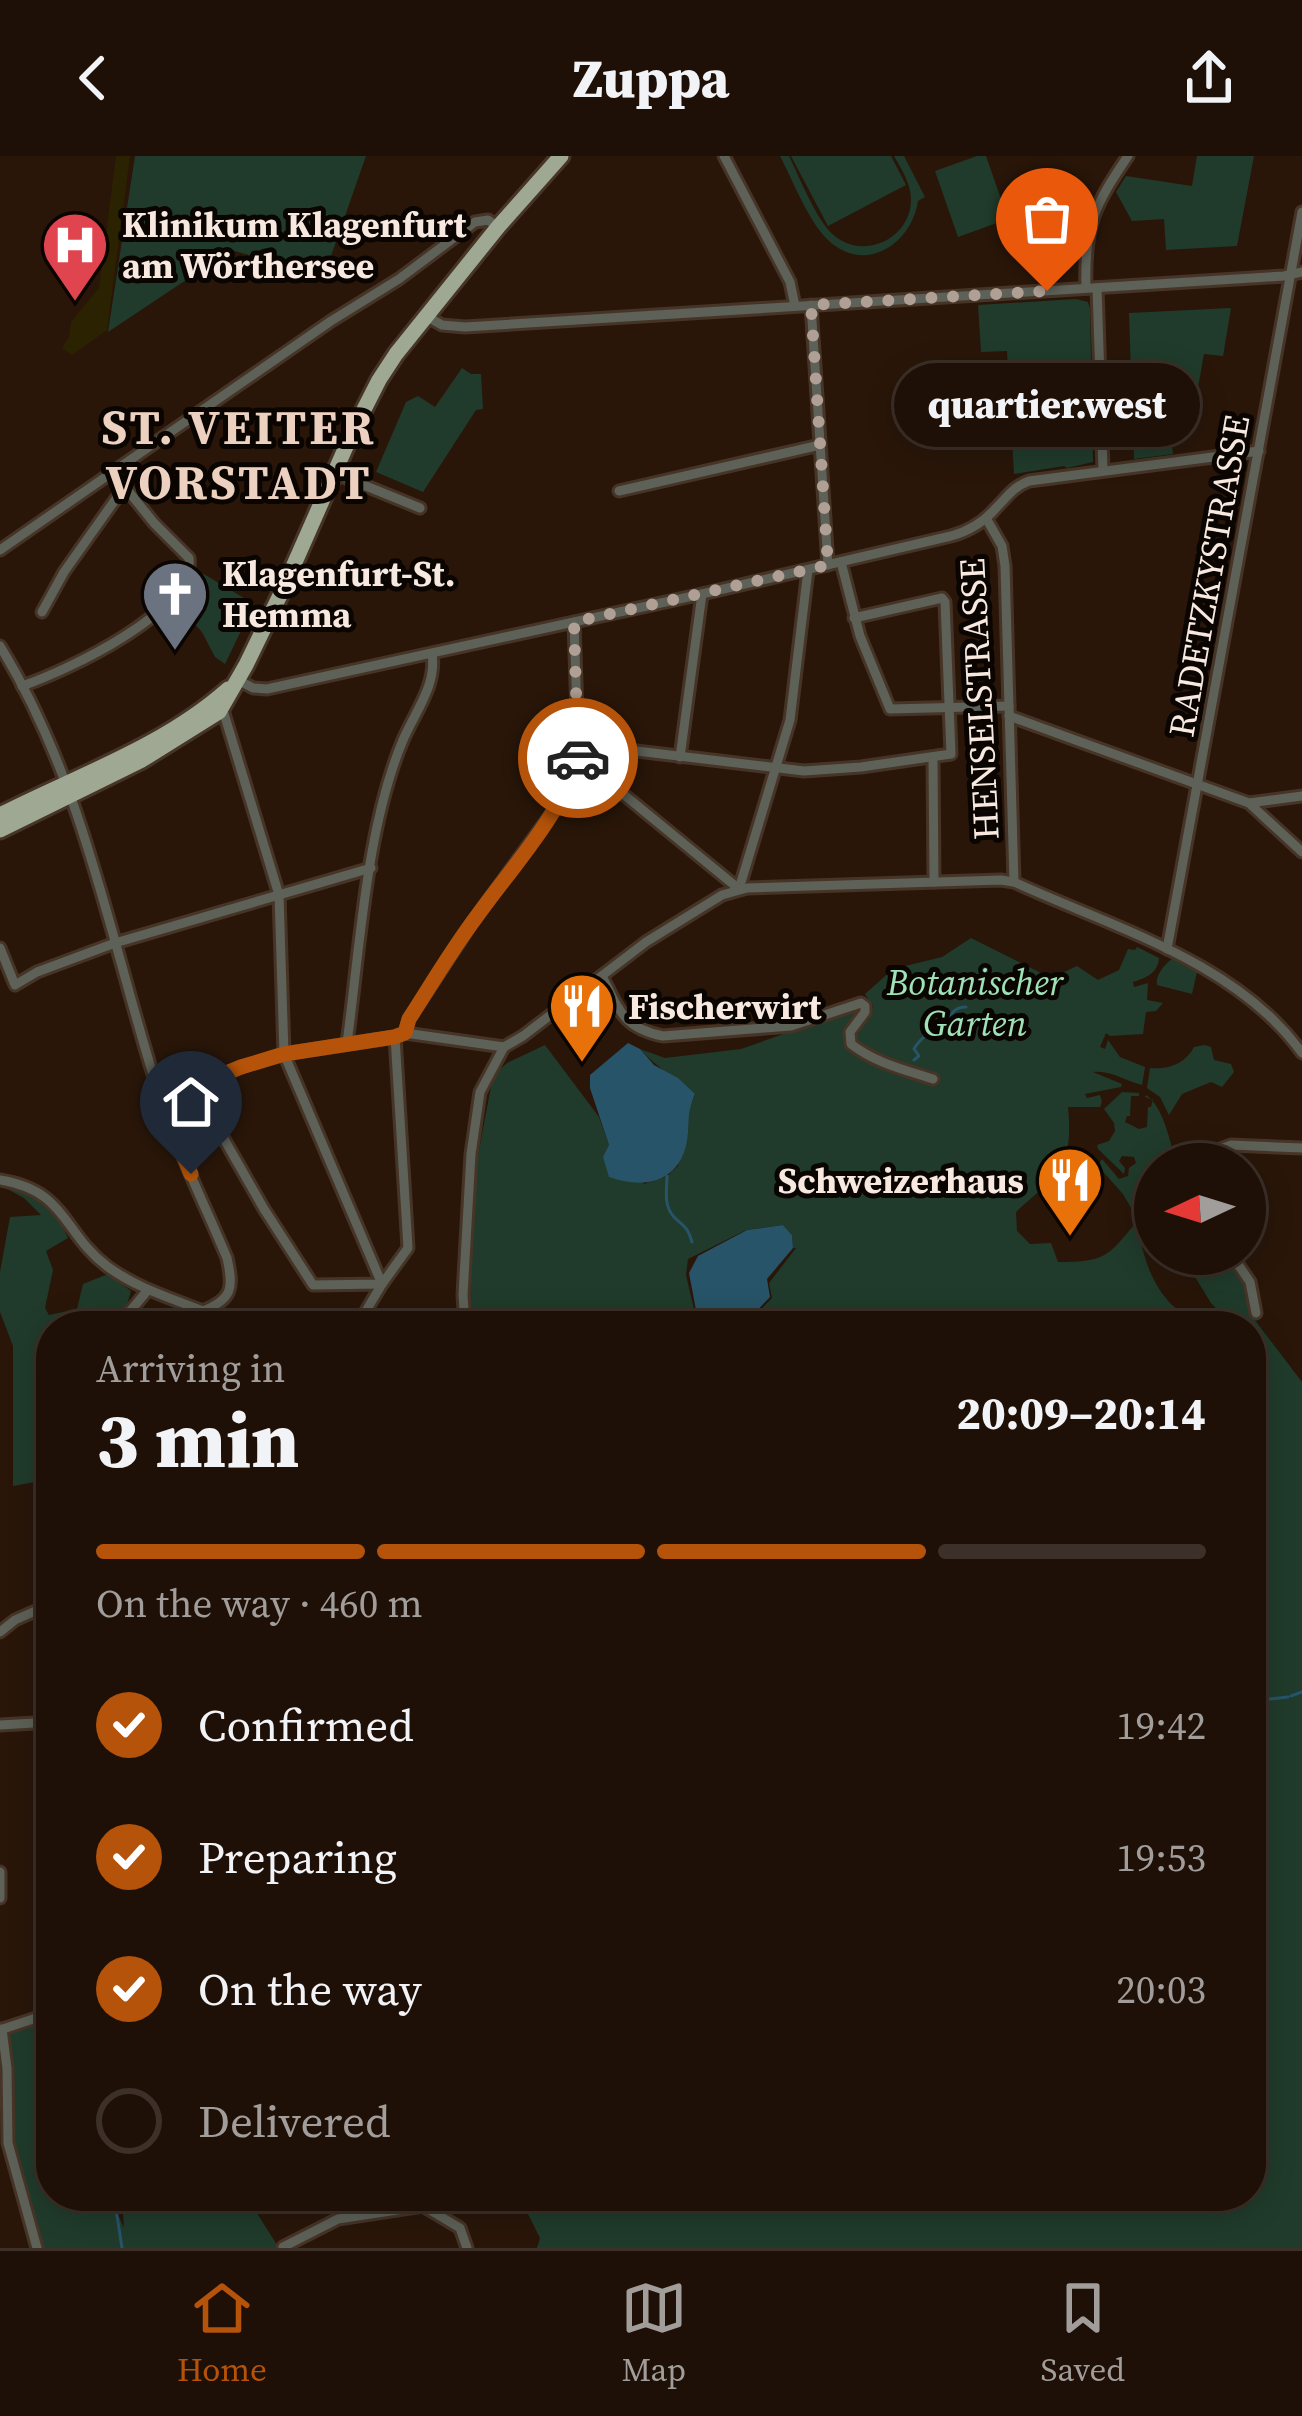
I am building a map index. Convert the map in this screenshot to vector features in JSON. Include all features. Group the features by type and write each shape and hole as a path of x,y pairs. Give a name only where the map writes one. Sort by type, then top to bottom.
{"main road":[{"path":"0,830 221,702 238,680 296,562 379,380 498,227 561,156"},
{"path":"0,815 68,789"}],"street":[{"path":"724,156 790,282 795,306"},
{"path":"1103,470 1086,254 1093,213 1128,156"},
{"name":"RADETZKYSTRASSE","path":"1167,949 1296,274 1302,212"},
{"path":"0,550 475,222 488,220 498,227"},
{"path":"426,316 442,325 465,327 1296,274"},
{"path":"811,305 828,565"},
{"path":"619,491 820,446"},
{"path":"238,680 253,688 267,688 964,532 1023,482 1259,451"},
{"path":"22,686 65,670 129,634 168,602 187,578 189,558 113,472"},
{"path":"334,473 420,508"},
{"path":"42,612 64,572 125,487"},
{"name":"HENSELSTRASSE","path":"986,518 1002,546 1005,566 1014,882"},
{"path":"841,562 854,618 890,709 1009,711 1249,803 1302,796"},
{"path":"739,889 790,720 808,569"},
{"path":"680,757 701,594"},
{"path":"578,744 804,771 950,754 945,602 942,598 854,618"},
{"path":"366,1311 408,1249 400,1035 573,776 578,757 574,622"},
{"path":"0,646 68,789 161,1100 227,1258 231,1286 210,1311"},
{"path":"347,1043 388,781 433,677 432,654"},
{"path":"221,702 278,896 284,1054 382,1285"},
{"path":"578,757 739,889"},
{"path":"932,758 934,882"},
{"path":"1249,803 1302,852"},
{"path":"0,948 15,986 38,972 115,943 371,868"},
{"path":"464,1311 466,1209 480,1092 505,1047 646,942 739,889 1014,882 1167,949 1257,1003 1302,1053"},
{"path":"602,976 626,1020 643,1032 663,1036 791,1026 861,1004 866,1012 850,1032 851,1044 883,1063 933,1079"},
{"path":"161,1100 284,1054 347,1043 400,1035 505,1047"},
{"path":"196,1086 313,1285 382,1285"},
{"path":"1266,1146 1302,1148"},
{"path":"0,1180 25,1184 49,1199 105,1264 147,1292 188,1311"},
{"path":"1245,1275 1256,1311"},
{"path":"131,1311 147,1292"},
{"path":"0,1632 36,1611"},
{"path":"0,1725 36,1723"},
{"path":"0,1871 0,1898"},
{"path":"36,2017 1,2030 7,2068 8,2143 38,2248"},
{"path":"283,2247 338,2219 378,2211"},
{"path":"439,2211 460,2228 467,2248"}],"green space":[{"path":"135,156 366,156 324,276 231,250 108,332"},
{"path":"780,156 789,156 822,222 848,244 885,241 903,225 911,194 894,156 904,156 925,197 918,201 914,217 896,242 870,255 855,255 841,250 820,231"},
{"path":"791,156 891,156 906,185 828,226"},
{"path":"986,156 1008,219 958,237 935,171"},
{"path":"1197,156 1254,156 1237,246 1166,250 1164,219 1132,221 1116,192 1126,176 1192,186"},
{"path":"1088,302 1090,309 1093,462 1014,474 1007,351 981,352 978,305"},
{"path":"1231,308 1223,356 1204,354 1195,404 1198,424 1170,429 1173,454 1134,459 1129,313"},
{"path":"462,368 481,374 483,409 476,410 423,492 376,472 406,402 418,396 435,407"},
{"path":"202,573 254,604 225,664 180,608"},
{"name":"Botanischer Garten","path":"971,938 1051,978 1077,966 1098,980 1119,970 1128,949 1137,947 1159,958 1154,971 1133,982 1134,987 1148,983 1147,1000 1163,1003 1156,1011 1146,1012 1143,1034 1106,1033 1100,1047 1105,1049 1108,1040 1120,1057 1145,1067 1142,1085 1093,1072 1121,1087 1085,1094 1087,1098 1100,1095 1100,1107 1068,1107 1065,1157 1052,1178 1016,1212 1017,1231 1030,1244 1051,1243 1058,1262 1097,1258 1134,1225 1134,1275 1152,1275 1179,1311 759,1311 772,1298 769,1283 796,1248 783,1225 746,1230 688,1259 686,1275 694,1311 469,1311 476,1166 493,1076 507,1063 545,1045 599,1117 609,1145 644,1184 667,1176 678,1166 688,1134 686,1115 695,1095 640,1049 665,1058 741,1049 863,1006 869,1020 873,1006 865,994 893,969 942,957"},
{"path":"1172,959 1197,972 1192,994 1157,985 1159,974"},
{"path":"1194,1047 1211,1047 1214,1060 1231,1064 1234,1072 1222,1087 1211,1082 1182,1094 1169,1115 1160,1097 1147,1088 1150,1068 1176,1064"},
{"path":"1122,1092 1139,1093 1131,1096 1125,1122 1139,1129 1147,1127 1153,1101 1170,1143 1134,1143 1134,1157 1122,1156 1119,1161 1124,1174 1098,1149 1115,1131 1104,1109"},
{"path":"1102,1159 1119,1179 1128,1176 1134,1164 1134,1213 1098,1166"},
{"path":"0,1185 43,1199 68,1238 46,1251 53,1270 47,1311 36,1311 36,1482 13,1486 13,1346 0,1312 0,1272 10,1217 41,1215 24,1198"},
{"path":"108,1274 131,1291 125,1311 68,1311 77,1309 83,1284"},
{"path":"1194,1275 1241,1275 1252,1311 1218,1311"},
{"path":"1266,1335 1302,1382 1302,2248 537,2248 540,2238 526,2211 1266,2211"},
{"path":"36,2022 36,2211 117,2211 124,2228 123,2211 256,2211 279,2248 41,2248 17,2171 8,2034"}],"sand":[{"path":"116,156 130,156 107,330 72,355 62,348 71,322 99,288"}],"water":[{"path":"628,1043 695,1094 680,1162 651,1182 609,1177 603,1157 609,1145 590,1088 590,1075"},
{"path":"783,1225 792,1235 793,1248 767,1279 770,1297 756,1311 696,1311 689,1273 698,1256 747,1230"}],"waterway":[{"path":"914,1060 919,1056 914,1049 920,1040 966,1007"},
{"path":"667,1176 668,1208 692,1242"},
{"path":"1291,1696 1302,1692"},
{"path":"1266,1699 1288,1697"},
{"path":"116,2211 122,2248"}],"way so far":[{"path":"578,758 574,622 828,565 811,305 1047,291"}],"place":[{"name":"quartier.west","path":"1047,291"},
{"name":"Klinikum Klagenfurt am Wörthersee","path":"75,304"},
{"name":"Klagenfurt-St. Hemma","path":"175,653"},
{"name":"Fischerwirt","path":"582,1065"},
{"name":"Schweizerhaus","path":"1070,1239"}],"district":[{"name":"ST. VEITER VORSTADT","path":"239,454"}],"route":[{"path":"191,1174 161,1100 284,1054 405,1033 409,1019 472,923 554,810 578,758"}]}
